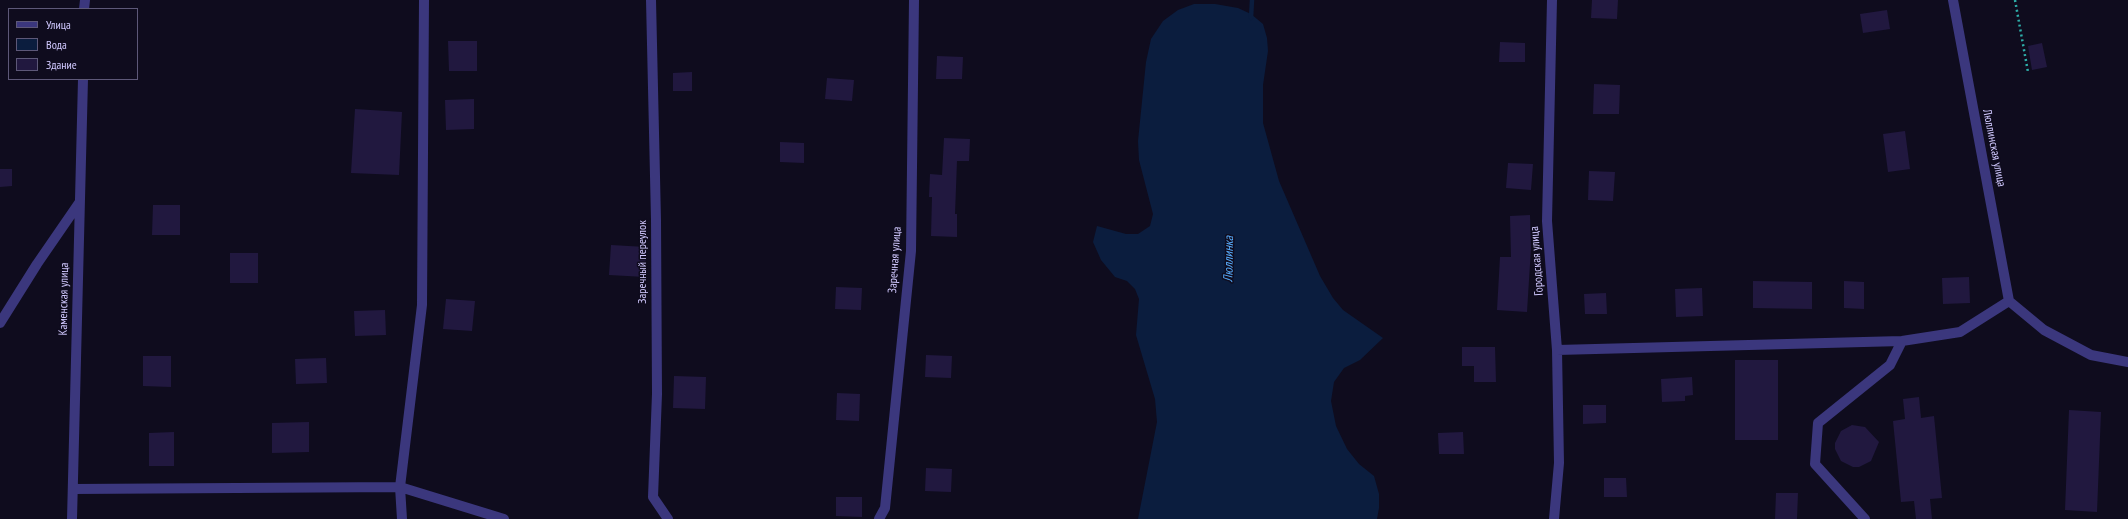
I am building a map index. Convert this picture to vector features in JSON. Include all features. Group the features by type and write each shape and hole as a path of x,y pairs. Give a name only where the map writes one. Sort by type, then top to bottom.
{"street":[{"path":"402,519 400,487 422,305 424,0"},
{"name":"Заречный переулок","path":"651,0 656,220 657,394 653,497 668,519"},
{"name":"Заречная улица","path":"879,519 885,508 911,251 914,0"},
{"name":"Городская улица","path":"1552,0 1547,221 1557,350 1559,463 1554,519"},
{"name":"Люллинская улица","path":"1953,0 2009,301"},
{"name":"Каменская улица","path":"72,519 83,80"},
{"path":"0,323 37,264 79,203"},
{"path":"1557,350 1902,341 1960,332 2009,301 2044,330 2091,355 2128,362"},
{"path":"1866,519 1815,464 1818,423 1890,365 1902,341"},
{"path":"73,489 400,487 504,519"}],"path":[{"path":"2015,0 2028,72"}],"water":[{"path":"1194,4 1215,4 1238,8 1251,14 1263,24 1267,38 1268,51 1263,85 1263,123 1279,181 1320,276 1333,298 1343,310 1383,338 1360,360 1344,368 1334,382 1331,401 1336,426 1347,449 1359,464 1374,476 1379,494 1377,519 1138,519 1157,422 1155,399 1136,335 1139,299 1135,289 1127,281 1115,277 1101,260 1093,242 1097,226 1126,234 1138,234 1150,226 1153,214 1139,160 1138,141 1146,62 1151,39 1163,21 1178,10"}],"building":[{"path":"1592,0 1618,0 1617,19 1591,18"},
{"path":"1887,10 1890,29 1863,33 1860,14"},
{"path":"448,41 477,41 477,71 449,71"},
{"path":"1500,42 1525,43 1525,62 1499,62"},
{"path":"2042,43 2047,67 2032,70 2028,46"},
{"path":"937,56 963,57 962,79 936,79"},
{"path":"692,72 692,91 673,91 673,73"},
{"path":"827,78 854,80 852,101 825,99"},
{"path":"1594,84 1620,85 1619,114 1593,114"},
{"path":"474,99 474,129 446,130 445,100"},
{"path":"355,109 402,112 399,175 351,173"},
{"path":"1905,131 1910,169 1888,172 1883,134"},
{"path":"944,138 970,139 969,161 957,161 955,214 957,214 957,237 931,236 932,197 929,197 930,174 942,175"},
{"path":"780,142 804,143 804,163 780,162"},
{"path":"1508,163 1533,164 1531,190 1506,188"},
{"path":"0,169 12,169 12,186 0,187"},
{"path":"1589,171 1615,172 1613,201 1588,200"},
{"path":"153,205 180,205 180,235 152,235"},
{"path":"1530,215 1531,248 1527,312 1497,310 1500,257 1511,257 1510,216"},
{"path":"611,245 646,247 645,277 609,275"},
{"path":"230,253 258,253 258,283 230,283"},
{"path":"1969,277 1970,303 1943,304 1942,278"},
{"path":"1753,281 1812,282 1812,309 1753,308"},
{"path":"1844,281 1864,282 1864,309 1844,308"},
{"path":"836,287 862,288 861,310 835,309"},
{"path":"1702,288 1703,316 1676,317 1675,289"},
{"path":"1606,293 1607,314 1585,314 1584,294"},
{"path":"446,299 475,301 472,331 443,329"},
{"path":"385,310 386,335 355,336 354,311"},
{"path":"1462,347 1495,347 1496,382 1474,382 1474,366 1462,366"},
{"path":"926,355 952,356 951,378 925,377"},
{"path":"143,356 171,356 171,387 143,386"},
{"path":"326,358 327,383 296,384 295,359"},
{"path":"1735,360 1778,360 1778,440 1735,440"},
{"path":"674,376 706,377 705,409 673,408"},
{"path":"1692,377 1693,395 1685,396 1685,401 1662,402 1661,379"},
{"path":"837,393 860,394 859,421 836,420"},
{"path":"1919,397 1921,418 1934,416 1942,498 1930,499 1932,519 1916,519 1914,501 1901,502 1893,421 1905,419 1903,399"},
{"path":"1583,405 1606,405 1606,423 1583,424"},
{"path":"2069,410 2101,412 2097,512 2065,510"},
{"path":"309,422 309,452 272,453 272,423"},
{"path":"1852,425 1865,427 1879,442 1871,461 1859,467 1853,467 1841,461 1835,449 1835,443 1841,431"},
{"path":"174,432 174,466 149,466 149,433"},
{"path":"1463,432 1464,454 1439,454 1438,433"},
{"path":"926,468 952,469 951,492 925,491"},
{"path":"1604,478 1626,478 1627,497 1604,497"},
{"path":"1776,493 1798,493 1797,519 1775,519"},
{"path":"836,497 862,497 862,517 836,516"}],"waterway":[{"name":"Люллинка","path":"1251,18 1252,0"}]}
